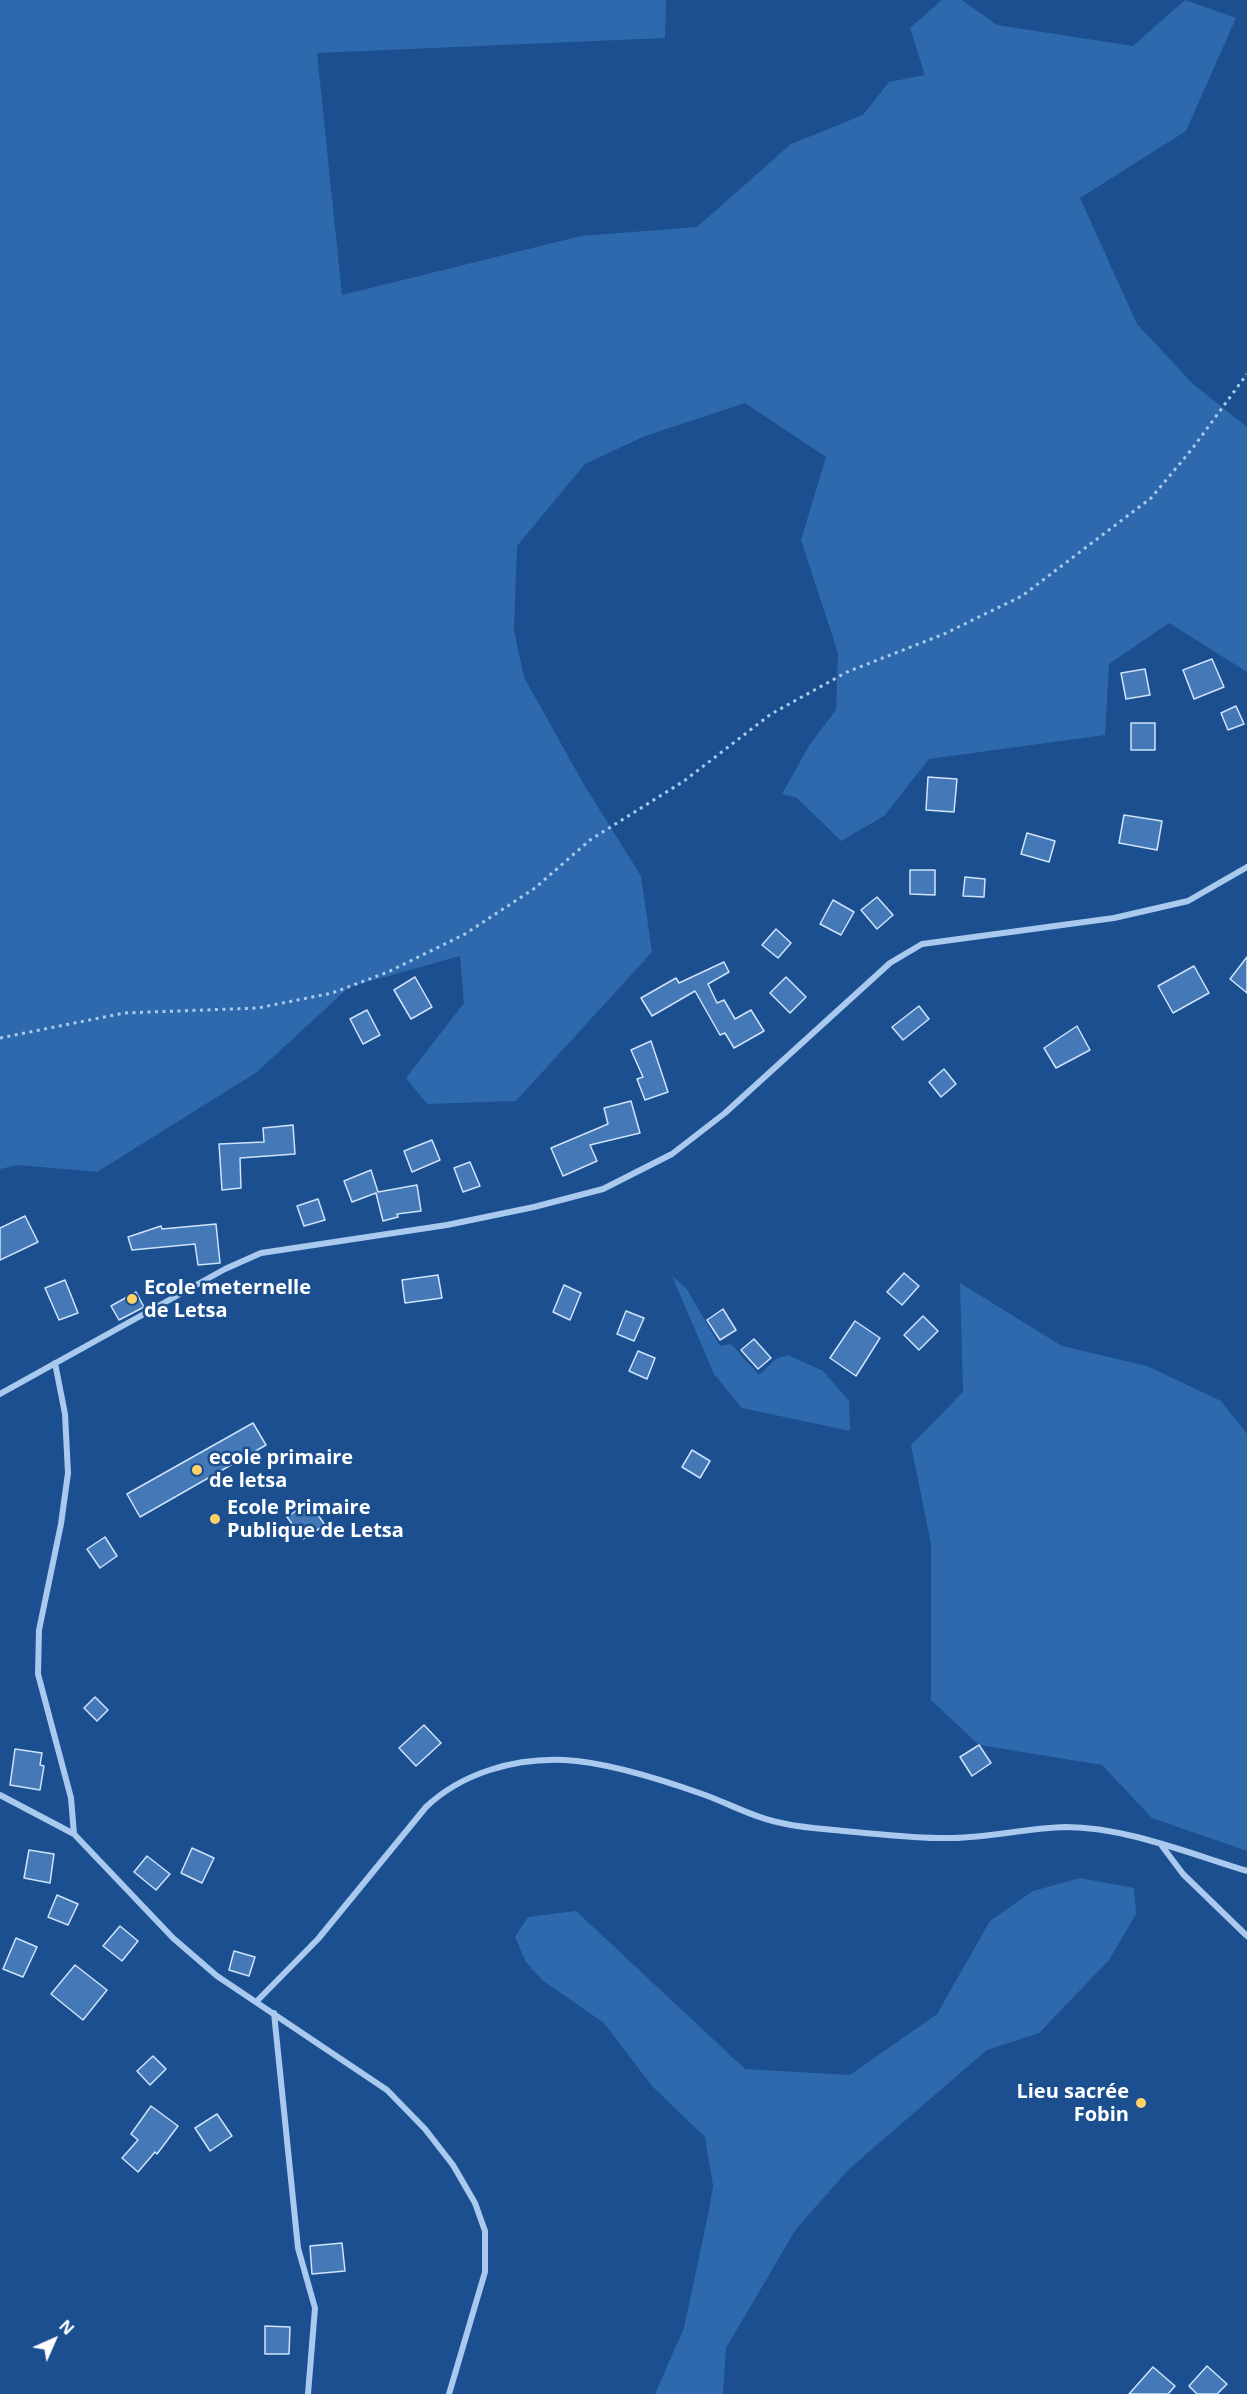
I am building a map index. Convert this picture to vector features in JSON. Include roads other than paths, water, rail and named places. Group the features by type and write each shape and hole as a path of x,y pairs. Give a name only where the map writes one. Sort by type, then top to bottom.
{"street":[{"path":"0,1394 225,1269 261,1253 447,1225 534,1207 603,1189 681,1147 733,1105 890,963 922,944 1114,918 1188,901 1247,867"},
{"path":"55,1363 65,1414 68,1473 61,1524 39,1630 38,1674 71,1798 74,1834"},
{"path":"256,2001 318,1939 426,1807 442,1791 463,1779 507,1765 563,1760 603,1766 705,1795 752,1816 786,1825 953,1838 1067,1827 1123,1834 1247,1870"},
{"path":"0,1796 74,1834 173,1938 217,1976 387,2090 432,2138 453,2165 475,2203 485,2231 485,2272 449,2394"},
{"path":"1161,1846 1183,1874 1247,1936"},
{"path":"274,2013 298,2248 315,2308 308,2394"}],"place":[{"name":"Ecole meternelle de Letsa","path":"132,1299"},
{"name":"ecole primaire de letsa","path":"197,1470"},
{"name":"Ecole Primaire Publique de Letsa","path":"215,1519"},
{"name":"Lieu sacrée Fobin","path":"1141,2103"}]}
